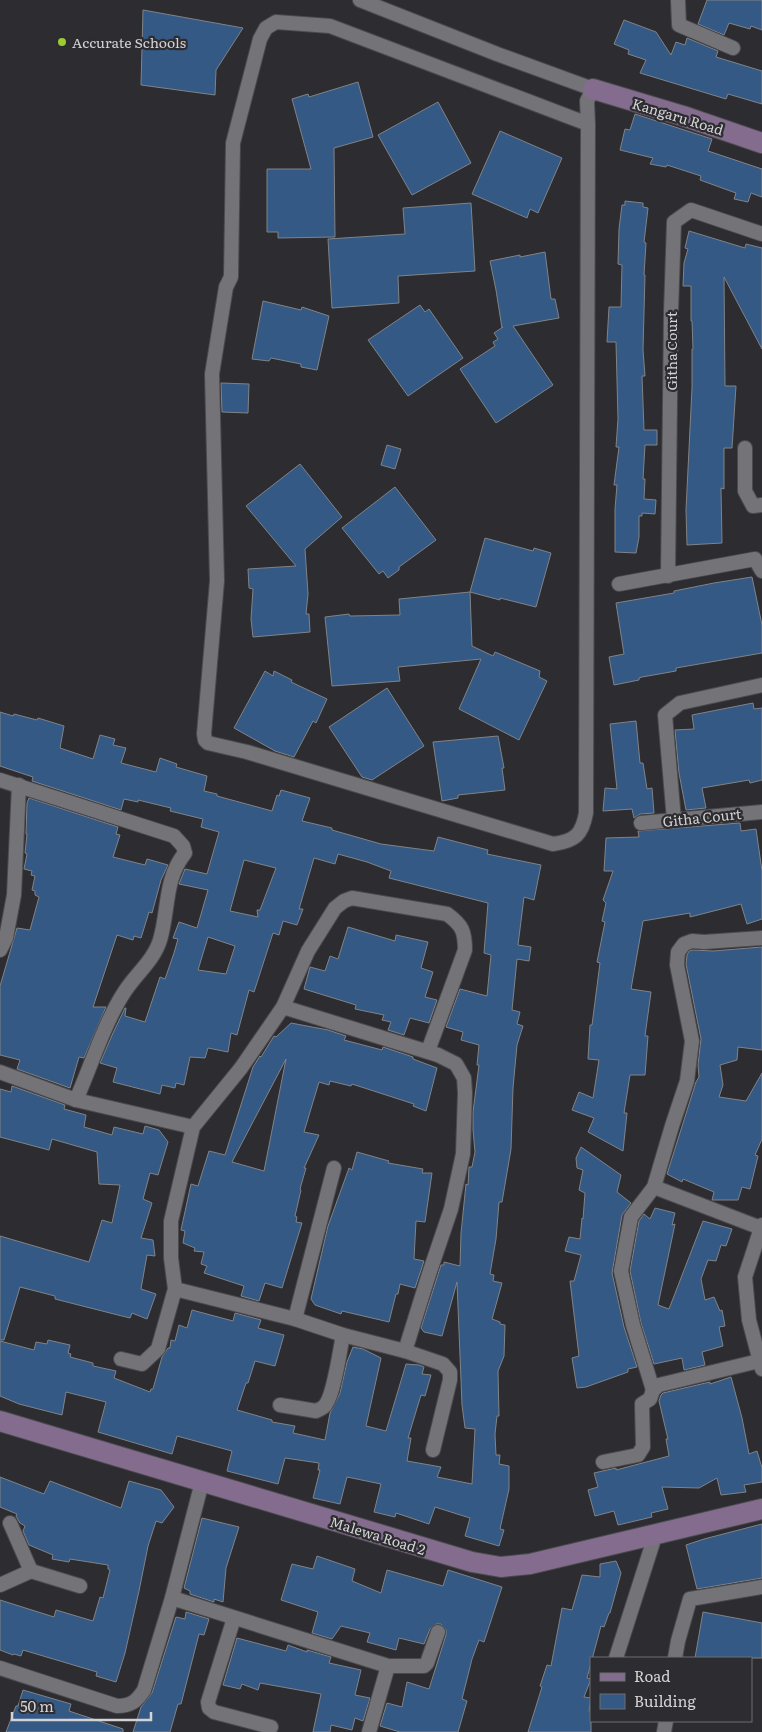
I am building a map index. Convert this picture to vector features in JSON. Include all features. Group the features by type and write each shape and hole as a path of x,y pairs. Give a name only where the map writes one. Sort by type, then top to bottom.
{"main road":[{"name":"Kangaru Road","path":"593,89 683,116 762,143"},
{"name":"Malewa Road 2","path":"0,1421 472,1562 501,1567 530,1564 655,1536 762,1509"}],"street":[{"path":"360,0 497,54 593,89 587,101 588,124 586,813 584,827 567,842 553,844 247,752 208,743 205,740 204,734 217,581 212,374 226,287 231,277 233,143 260,38 266,28 276,22 330,26 588,124"},
{"path":"678,0 680,25 733,48"},
{"name":"Githa Court","path":"668,576 674,222 691,210 762,234"},
{"path":"745,448 745,491 753,506 762,505"},
{"path":"619,584 755,559 762,572"},
{"path":"674,820 666,715 680,703 762,685"},
{"path":"0,780 174,836 183,846 185,853 178,861 170,883 160,940 154,954 126,990 115,1010 76,1100"},
{"path":"0,950 6,938 14,895 20,785"},
{"name":"Githa Court","path":"641,824 762,812"},
{"path":"122,1359 142,1364 158,1348 175,1289 171,1258 170,1221 193,1127 241,1068 284,1007 308,951 335,908 344,901 352,898 447,914 458,922 465,935 465,950 428,1051"},
{"path":"653,1390 633,1325 622,1271 631,1217 654,1187 687,1081 692,1041 677,965 678,952 684,944 692,941 704,942 762,938"},
{"path":"284,1007 428,1051 456,1064 464,1078 463,1154 451,1209 405,1351"},
{"path":"0,1072 76,1100 193,1127"},
{"path":"295,1319 334,1168"},
{"path":"603,1462 638,1454 643,1447 642,1404 650,1400 653,1390 659,1384 761,1365 749,1320 746,1277 761,1226 654,1187"},
{"path":"175,1289 295,1319 443,1364 450,1372 450,1380 432,1450"},
{"path":"280,1405 316,1411 326,1405 331,1392 344,1335"},
{"path":"0,1668 110,1704 128,1706 138,1699 144,1690 172,1598 202,1482"},
{"path":"10,1524 32,1572"},
{"path":"616,1657 655,1536"},
{"path":"0,1585 32,1572 80,1586"},
{"path":"675,1657 690,1599 762,1586"},
{"path":"172,1598 388,1666 424,1666 427,1663 438,1632"},
{"path":"234,1618 208,1702 209,1708 214,1712 271,1727"},
{"path":"368,1732 388,1666"}],"building":[{"path":"707,0 762,0 762,30 751,26 750,29 729,23 724,35 698,24"},
{"path":"143,10 243,28 216,70 215,95 141,85"},
{"path":"624,20 656,32 671,55 676,42 685,45 687,38 718,51 716,57 762,71 762,104 728,94 726,99 640,73 646,60 628,54 629,50 614,44"},
{"path":"358,82 373,137 334,148 335,237 278,238 278,232 267,232 267,169 311,169 292,99 308,94 309,97"},
{"path":"438,102 471,163 412,195 378,135"},
{"path":"635,114 712,139 708,151 762,169 762,197 751,193 748,202 734,199 736,193 700,180 701,176 667,165 666,167 650,164 653,158 620,150 625,129 630,130"},
{"path":"500,131 562,158 538,213 530,209 527,218 472,194"},
{"path":"625,201 643,203 643,207 648,208 644,242 646,243 643,350 645,376 642,376 644,430 657,430 657,445 645,445 643,479 645,479 644,499 656,500 655,514 642,513 642,516 639,516 639,537 636,553 615,552 617,485 614,485 619,447 616,447 618,419 616,342 607,342 609,307 621,307 622,265 618,264 619,229 622,205 625,205"},
{"path":"471,203 475,271 398,276 399,303 332,308 328,239 405,234 403,208"},
{"path":"689,231 745,248 746,244 762,248 762,349 724,277 725,386 736,386 732,448 724,448 724,489 721,488 722,543 687,545 686,510 693,349 691,286 683,286 684,263 688,249 685,248"},
{"path":"545,252 551,299 555,299 559,318 513,326 553,385 496,423 460,369 495,346 493,342 498,339 494,333 502,328 490,261"},
{"path":"263,301 301,310 302,307 329,316 317,370 301,367 301,364 271,358 269,361 252,359"},
{"path":"420,305 425,312 429,309 463,358 408,396 368,340"},
{"path":"221,383 249,384 248,413 222,412"},
{"path":"387,445 401,449 395,469 381,465"},
{"path":"300,464 342,517 305,549 308,594 306,614 309,614 310,632 253,637 251,619 253,589 249,588 248,569 296,566 246,506"},
{"path":"395,487 436,540 399,567 399,570 388,578 383,571 379,574 342,528"},
{"path":"485,538 533,551 534,548 551,553 536,607 470,592"},
{"path":"752,577 762,625 762,653 676,668 676,671 642,677 639,680 614,685 609,657 624,654 616,603"},
{"path":"470,592 472,646 493,656 495,652 540,671 539,677 547,681 519,740 459,709 481,659 398,667 400,681 332,686 325,617 349,614 350,616 400,615 399,599"},
{"path":"265,671 273,676 274,671 292,680 291,682 327,699 316,723 313,721 294,757 275,751 234,728"},
{"path":"387,688 424,746 372,780 362,777 329,727"},
{"path":"753,703 754,709 762,708 762,780 750,783 749,780 702,788 706,808 686,810 679,773 675,730 694,729 692,715"},
{"path":"0,712 37,720 38,718 64,726 60,748 93,759 100,735 115,739 113,745 126,748 121,763 156,772 160,758 177,764 176,767 207,776 204,791 217,794 217,796 272,811 277,795 279,796 281,790 310,798 302,821 332,828 332,830 381,844 434,851 438,837 488,850 487,854 541,865 534,900 524,897 518,945 531,947 529,961 517,959 512,1010 520,1012 517,1024 523,1026 517,1045 513,1088 511,1149 502,1202 499,1202 496,1239 490,1274 494,1275 493,1281 502,1283 492,1319 505,1325 504,1356 498,1371 499,1416 497,1416 495,1434 496,1455 500,1455 499,1464 509,1466 509,1489 500,1529 504,1530 499,1546 465,1536 470,1518 435,1507 429,1524 396,1513 395,1517 374,1512 381,1484 347,1477 340,1504 313,1498 320,1470 318,1470 319,1463 285,1458 278,1484 227,1471 232,1451 177,1436 172,1454 98,1432 106,1402 66,1392 62,1415 19,1404 0,1396 0,1341 34,1350 36,1342 47,1344 48,1340 70,1345 68,1353 71,1354 70,1357 93,1363 93,1366 116,1371 114,1378 150,1392 153,1389 162,1357 170,1348 171,1340 175,1341 179,1325 187,1328 192,1310 233,1321 235,1313 261,1320 258,1328 284,1335 275,1366 255,1361 237,1410 272,1420 272,1422 295,1426 293,1433 325,1440 330,1413 340,1393 347,1362 353,1347 363,1349 381,1358 366,1426 386,1431 406,1364 419,1365 424,1367 422,1374 431,1375 425,1396 421,1395 408,1438 411,1438 407,1461 441,1467 437,1477 472,1484 475,1429 465,1428 462,1405 457,1282 442,1336 424,1332 421,1328 441,1265 444,1265 444,1262 460,1266 466,1184 468,1185 469,1167 472,1167 475,1152 473,1112 479,1065 477,1065 479,1045 461,1040 463,1032 446,1027 460,989 487,996 491,955 484,953 488,903 389,878 391,871 338,854 335,864 314,858 299,909 303,909 297,925 283,921 279,935 273,933 254,992 249,990 237,1035 231,1033 228,1052 208,1048 205,1058 190,1057 184,1085 176,1083 175,1088 162,1085 160,1094 113,1082 117,1068 100,1063 125,1008 125,1016 145,1022 160,977 165,979 174,953 178,939 173,938 179,922 197,928 208,890 179,884 185,869 207,874 219,832 201,827 203,819 170,811 171,808 138,800 138,802 124,799 121,810 32,781 33,777 0,766","holes":["244,860 276,868 260,910 257,910 258,917 230,911","208,937 235,946 226,974 198,970"]},
{"path":"636,721 640,763 643,763 647,789 652,788 654,813 640,814 634,818 632,809 603,811 605,788 617,789 610,724"},
{"path":"498,736 504,768 502,768 505,790 458,795 458,798 442,801 433,742"},
{"path":"29,798 118,827 116,834 120,835 113,857 145,865 147,859 168,865 161,880 152,913 149,912 141,938 134,936 133,940 117,935 93,1007 106,1007 84,1058 79,1057 70,1088 17,1069 20,1060 0,1055 0,986 17,928 30,930 39,897 32,890 35,876 31,875 32,871 24,869 27,854 25,853 27,803"},
{"path":"740,823 741,831 756,829 762,871 762,919 747,924 741,904 690,917 690,913 643,921 631,989 651,992 645,1036 648,1036 645,1075 630,1075 624,1113 627,1113 623,1151 588,1132 594,1118 572,1110 579,1092 593,1098 599,1060 588,1059 590,1025 592,1025 600,963 597,962 605,922 602,921 606,903 603,900 613,871 604,871 606,838 639,837 638,831"},
{"path":"348,927 395,941 396,935 428,942 421,968 433,972 425,997 437,1000 429,1023 410,1018 404,1035 388,1030 391,1022 382,1020 384,1015 355,1009 356,1005 304,989 310,967 325,971 330,956 338,959"},
{"path":"762,947 762,1050 738,1047 737,1060 720,1065 723,1085 719,1097 746,1101 762,1073 762,1139 755,1155 758,1156 750,1189 742,1187 738,1200 712,1200 714,1192 683,1179 682,1182 667,1174 699,1077 698,1065 701,1039 686,964 687,955 689,951 693,950 713,951"},
{"path":"291,1023 328,1030 346,1036 344,1040 382,1050 383,1047 413,1057 413,1059 437,1068 426,1111 413,1106 414,1104 352,1084 351,1086 330,1081 329,1085 319,1082 304,1132 319,1135 304,1168 306,1168 295,1216 297,1217 296,1222 302,1223 282,1288 265,1283 259,1301 241,1296 244,1286 204,1273 207,1266 201,1264 204,1252 194,1251 195,1248 183,1243 185,1231 181,1230 191,1184 198,1186 209,1151 225,1155 253,1067 274,1036 276,1037","holes":["286,1059 264,1171 232,1162"]},
{"path":"12,1086 65,1105 64,1109 86,1115 84,1127 112,1135 114,1127 143,1134 145,1126 159,1130 168,1142 158,1175 150,1173 143,1199 152,1203 141,1238 153,1240 155,1256 147,1255 141,1289 156,1294 147,1319 132,1313 130,1318 114,1314 55,1299 55,1296 20,1287 4,1340 0,1340 0,1236 89,1262 102,1220 112,1223 120,1185 99,1184 97,1152 52,1139 49,1150 0,1137 0,1089 11,1092"},
{"path":"581,1147 621,1175 617,1192 631,1203 622,1215 612,1273 624,1327 637,1367 586,1387 577,1388 572,1358 579,1356 570,1281 574,1281 581,1255 565,1251 569,1237 580,1239 585,1193 579,1190 583,1170 577,1168 576,1158"},
{"path":"357,1152 389,1161 388,1163 423,1169 422,1173 432,1173 425,1222 416,1221 414,1259 424,1261 415,1288 400,1284 389,1322 342,1311 341,1314 315,1305 311,1299 328,1226 349,1168 352,1170"},
{"path":"655,1208 675,1213 672,1225 675,1224 658,1305 669,1309 703,1221 732,1229 726,1246 721,1245 716,1261 708,1260 701,1279 705,1300 714,1297 720,1311 722,1310 725,1326 719,1327 723,1346 702,1352 705,1365 684,1370 682,1358 654,1364 641,1323 630,1271 639,1221 644,1214 650,1219"},
{"path":"731,1377 749,1454 757,1451 762,1468 762,1482 744,1485 746,1492 721,1495 717,1478 699,1488 662,1487 668,1509 651,1513 652,1517 618,1525 614,1511 595,1516 588,1490 598,1487 594,1473 616,1468 616,1470 669,1456 666,1439 668,1439 659,1401 661,1395 710,1382 710,1384"},
{"path":"0,1477 44,1494 50,1481 121,1508 129,1481 161,1490 174,1507 162,1523 156,1521 148,1546 125,1653 116,1682 96,1676 97,1672 23,1650 21,1656 0,1650 0,1600 54,1617 56,1610 93,1621 100,1597 103,1598 110,1570 108,1565 70,1559 69,1562 52,1559 53,1555 29,1545 23,1531 25,1526 20,1523 16,1516 17,1514 0,1507"},
{"path":"202,1518 239,1527 226,1568 223,1602 214,1599 214,1602 190,1594 190,1591 184,1588"},
{"path":"762,1524 762,1578 697,1589 686,1545"},
{"path":"317,1556 355,1569 352,1581 381,1593 387,1570 443,1586 448,1570 502,1587 484,1642 479,1640 472,1659 462,1699 467,1701 458,1732 400,1732 380,1726 387,1703 402,1707 407,1682 429,1689 446,1630 441,1624 436,1624 430,1629 424,1644 399,1638 396,1650 367,1642 370,1633 341,1626 332,1639 312,1633 318,1612 281,1600 292,1564 313,1569"},
{"path":"616,1561 621,1573 610,1613 604,1627 601,1626 593,1657 590,1657 587,1678 590,1679 590,1682 584,1697 590,1698 591,1732 528,1732 547,1665 551,1666 562,1608 572,1610 582,1575 600,1577 600,1564"},
{"path":"186,1612 209,1619 204,1635 199,1634 181,1704 178,1704 170,1732 133,1732 141,1707 152,1693 176,1617 185,1619"},
{"path":"703,1612 762,1623 762,1658 695,1657"},
{"path":"237,1638 286,1651 288,1645 307,1652 307,1650 331,1657 329,1663 361,1670 355,1695 370,1698 363,1721 355,1718 352,1730 331,1725 330,1732 313,1732 321,1694 260,1683 258,1690 242,1684 240,1689 223,1685"},
{"path":"23,1690 71,1704 69,1711 123,1729 123,1732 6,1732"}],"place":[{"name":"Accurate Schools","path":"62,42"}]}
